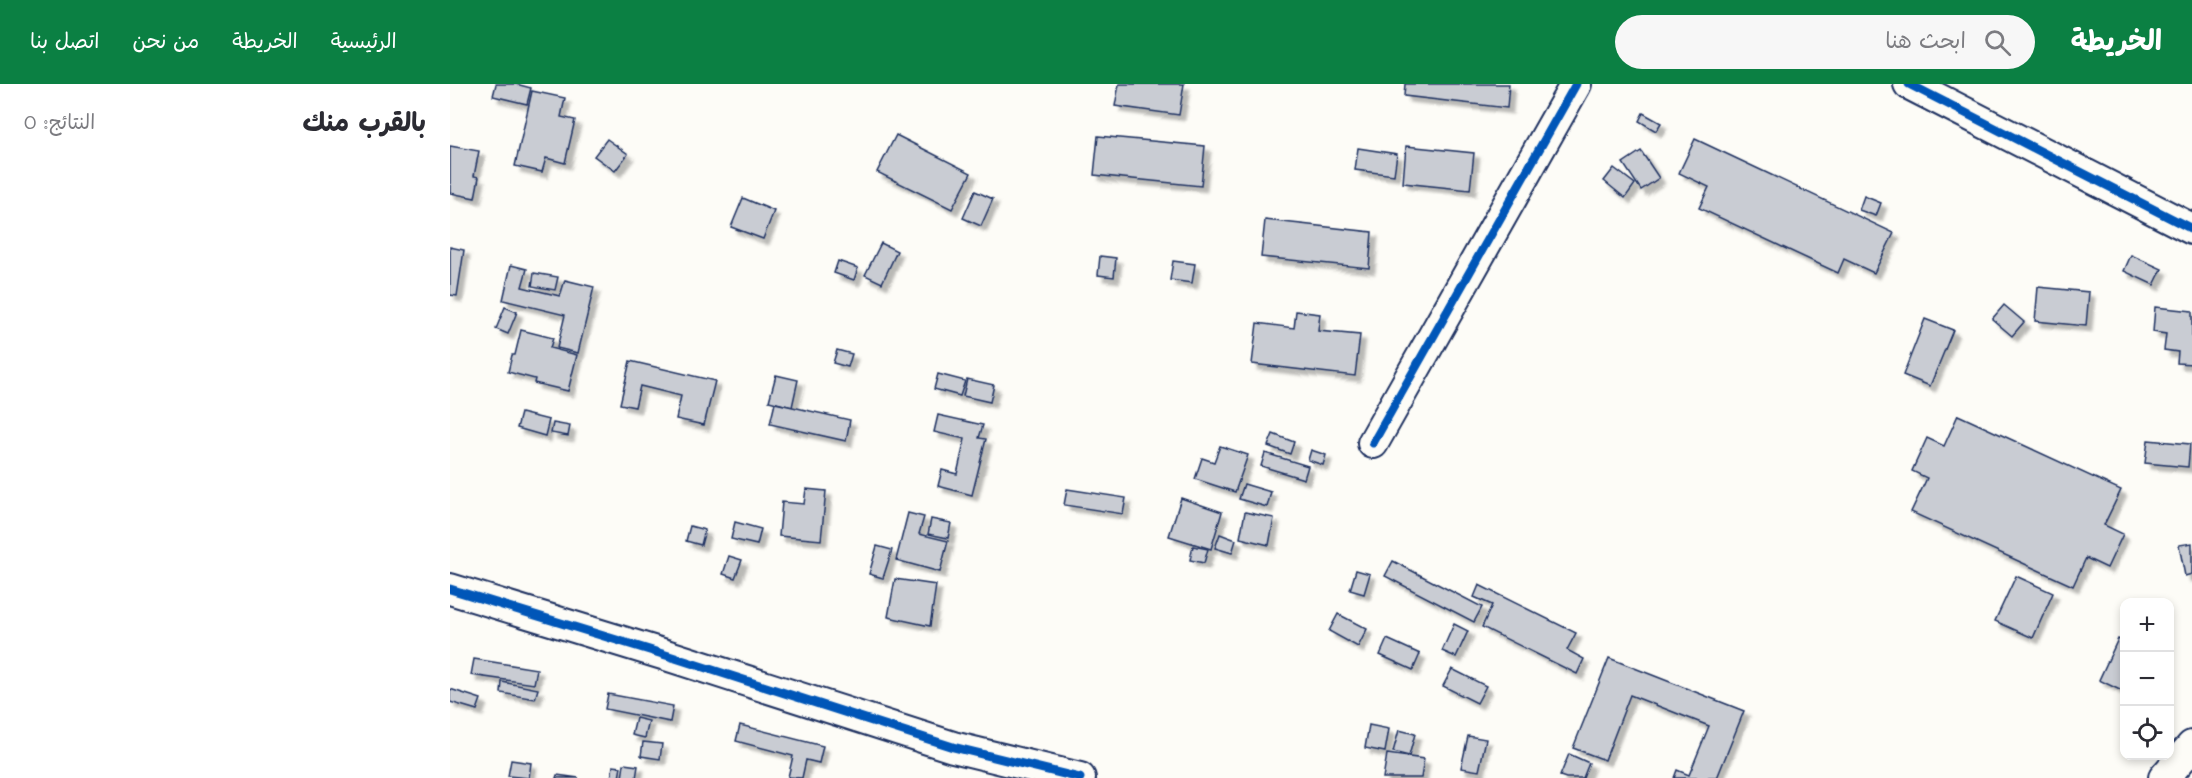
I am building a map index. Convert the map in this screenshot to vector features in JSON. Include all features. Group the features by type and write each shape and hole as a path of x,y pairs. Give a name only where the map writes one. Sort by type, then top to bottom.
{"street":[{"path":"1373,443 1576,84"},
{"path":"1909,84 2192,229"},
{"path":"450,589 953,747 1080,778"},
{"path":"2164,778 2192,746"}],"building":[{"path":"496,84 516,84 531,88 527,104 493,96"},
{"path":"1119,84 1184,84 1179,115 1115,106"},
{"path":"1405,84 1509,84 1507,108 1404,96"},
{"path":"532,91 565,98 561,117 575,120 565,163 546,158 542,172 515,166"},
{"path":"1643,113 1661,123 1656,131 1639,121"},
{"path":"896,135 971,173 952,209 877,172"},
{"path":"1098,136 1205,146 1201,186 1094,175"},
{"path":"607,139 628,154 615,171 594,156"},
{"path":"1695,139 1894,233 1874,273 1844,259 1838,273 1699,208 1709,187 1679,173"},
{"path":"450,146 479,151 474,176 479,177 475,198 450,193"},
{"path":"1406,146 1474,153 1470,190 1403,183"},
{"path":"1358,148 1397,154 1394,175 1355,170"},
{"path":"1641,151 1659,178 1641,190 1623,163"},
{"path":"1614,168 1635,184 1625,198 1604,181"},
{"path":"975,191 993,199 981,226 963,218"},
{"path":"1864,196 1881,203 1876,216 1859,210"},
{"path":"743,198 774,211 763,239 731,227"},
{"path":"1265,220 1372,232 1369,268 1261,257"},
{"path":"881,243 897,251 882,283 865,275"},
{"path":"450,247 464,250 457,296 450,295"},
{"path":"2131,255 2162,269 2154,285 2124,271"},
{"path":"1100,256 1116,258 1114,277 1098,275"},
{"path":"838,261 858,268 854,280 834,273"},
{"path":"1173,261 1195,264 1192,283 1170,280"},
{"path":"511,265 527,269 522,287 560,296 565,280 594,287 578,353 557,348 565,315 503,300"},
{"path":"534,273 558,277 555,290 532,286"},
{"path":"2038,287 2089,292 2086,326 2035,321"},
{"path":"2004,305 2024,322 2012,336 1992,319"},
{"path":"505,307 517,312 508,334 496,329"},
{"path":"2155,307 2192,311 2192,364 2177,363 2178,352 2164,350 2166,334 2153,332"},
{"path":"1296,311 1320,314 1318,331 1360,335 1355,376 1252,364 1257,323 1294,328"},
{"path":"1925,319 1953,330 1930,386 1903,375"},
{"path":"521,330 553,338 550,348 577,355 568,391 534,383 535,379 508,372"},
{"path":"837,350 852,354 848,367 833,363"},
{"path":"630,361 715,381 704,425 676,419 681,396 640,386 635,407 620,404"},
{"path":"938,374 965,381 960,396 934,389"},
{"path":"776,375 798,380 792,407 769,401"},
{"path":"967,379 994,385 990,402 963,396"},
{"path":"775,403 850,420 846,441 770,424"},
{"path":"521,413 549,420 545,436 517,428"},
{"path":"938,415 983,425 979,438 986,439 972,495 938,486 942,470 957,474 965,439 934,432"},
{"path":"1958,415 2121,490 2104,525 2123,534 2107,568 2086,558 2073,586 1911,512 1927,478 1912,471 1927,438 1944,446"},
{"path":"553,423 570,426 568,436 551,433"},
{"path":"1273,434 1294,442 1290,454 1268,446"},
{"path":"2148,440 2190,444 2188,467 2145,463"},
{"path":"1220,446 1248,455 1235,492 1195,479 1202,458 1214,462"},
{"path":"1311,450 1326,455 1323,465 1308,460"},
{"path":"1265,453 1308,466 1304,479 1261,466"},
{"path":"1244,484 1271,492 1267,507 1239,499"},
{"path":"806,489 826,491 821,540 779,536 782,502 804,504"},
{"path":"1067,489 1126,498 1123,514 1064,505"},
{"path":"1181,498 1222,512 1211,549 1169,536"},
{"path":"1245,512 1274,518 1269,545 1240,538"},
{"path":"908,513 924,517 919,534 948,541 940,572 896,560"},
{"path":"931,519 951,523 948,538 928,534"},
{"path":"735,522 761,529 757,545 731,539"},
{"path":"690,526 705,530 701,545 686,541"},
{"path":"1220,534 1236,540 1232,553 1215,548"},
{"path":"2192,543 2192,574 2185,576 2179,545"},
{"path":"877,546 892,550 883,578 869,574"},
{"path":"1193,546 1208,549 1204,563 1190,560"},
{"path":"729,556 742,560 735,578 723,574"},
{"path":"1393,561 1482,607 1474,622 1385,576"},
{"path":"1356,570 1370,574 1364,594 1350,590"},
{"path":"2016,576 2053,593 2033,638 1995,621"},
{"path":"895,579 936,585 930,626 888,617"},
{"path":"1479,585 1576,633 1567,650 1584,659 1577,674 1482,627 1492,605 1474,597"},
{"path":"1338,614 1367,629 1358,647 1329,631"},
{"path":"1454,624 1468,631 1456,657 1442,651"},
{"path":"1387,639 1420,654 1413,670 1380,655"},
{"path":"2118,639 2120,640 2120,690 2099,680"},
{"path":"1609,658 1744,711 1717,778 1674,778 1677,770 1689,775 1709,726 1630,695 1605,760 1573,748"},
{"path":"474,659 537,669 534,684 471,675"},
{"path":"1452,669 1486,686 1477,703 1443,686"},
{"path":"502,682 538,689 535,699 501,693"},
{"path":"450,689 481,699 477,710 450,702"},
{"path":"608,694 673,706 670,722 605,709"},
{"path":"636,718 649,721 645,738 632,735"},
{"path":"740,725 823,746 819,763 806,760 802,778 788,777 793,756 736,741"},
{"path":"1369,725 1389,729 1385,752 1365,748"},
{"path":"1399,730 1415,734 1409,756 1393,752"},
{"path":"1468,736 1486,739 1479,771 1461,768"},
{"path":"643,742 662,744 660,759 641,756"},
{"path":"1387,754 1424,759 1421,778 1383,778"},
{"path":"1569,754 1589,763 1583,778 1560,776"},
{"path":"511,760 531,763 529,778 508,776"},
{"path":"624,764 638,766 636,778 622,778"},
{"path":"613,766 621,767 619,778 611,778"},
{"path":"557,775 579,778 556,778"}],"cycle path":[{"path":"1373,443 1576,84"},
{"path":"1909,84 2192,229"},
{"path":"450,589 953,747 1080,778"}]}
